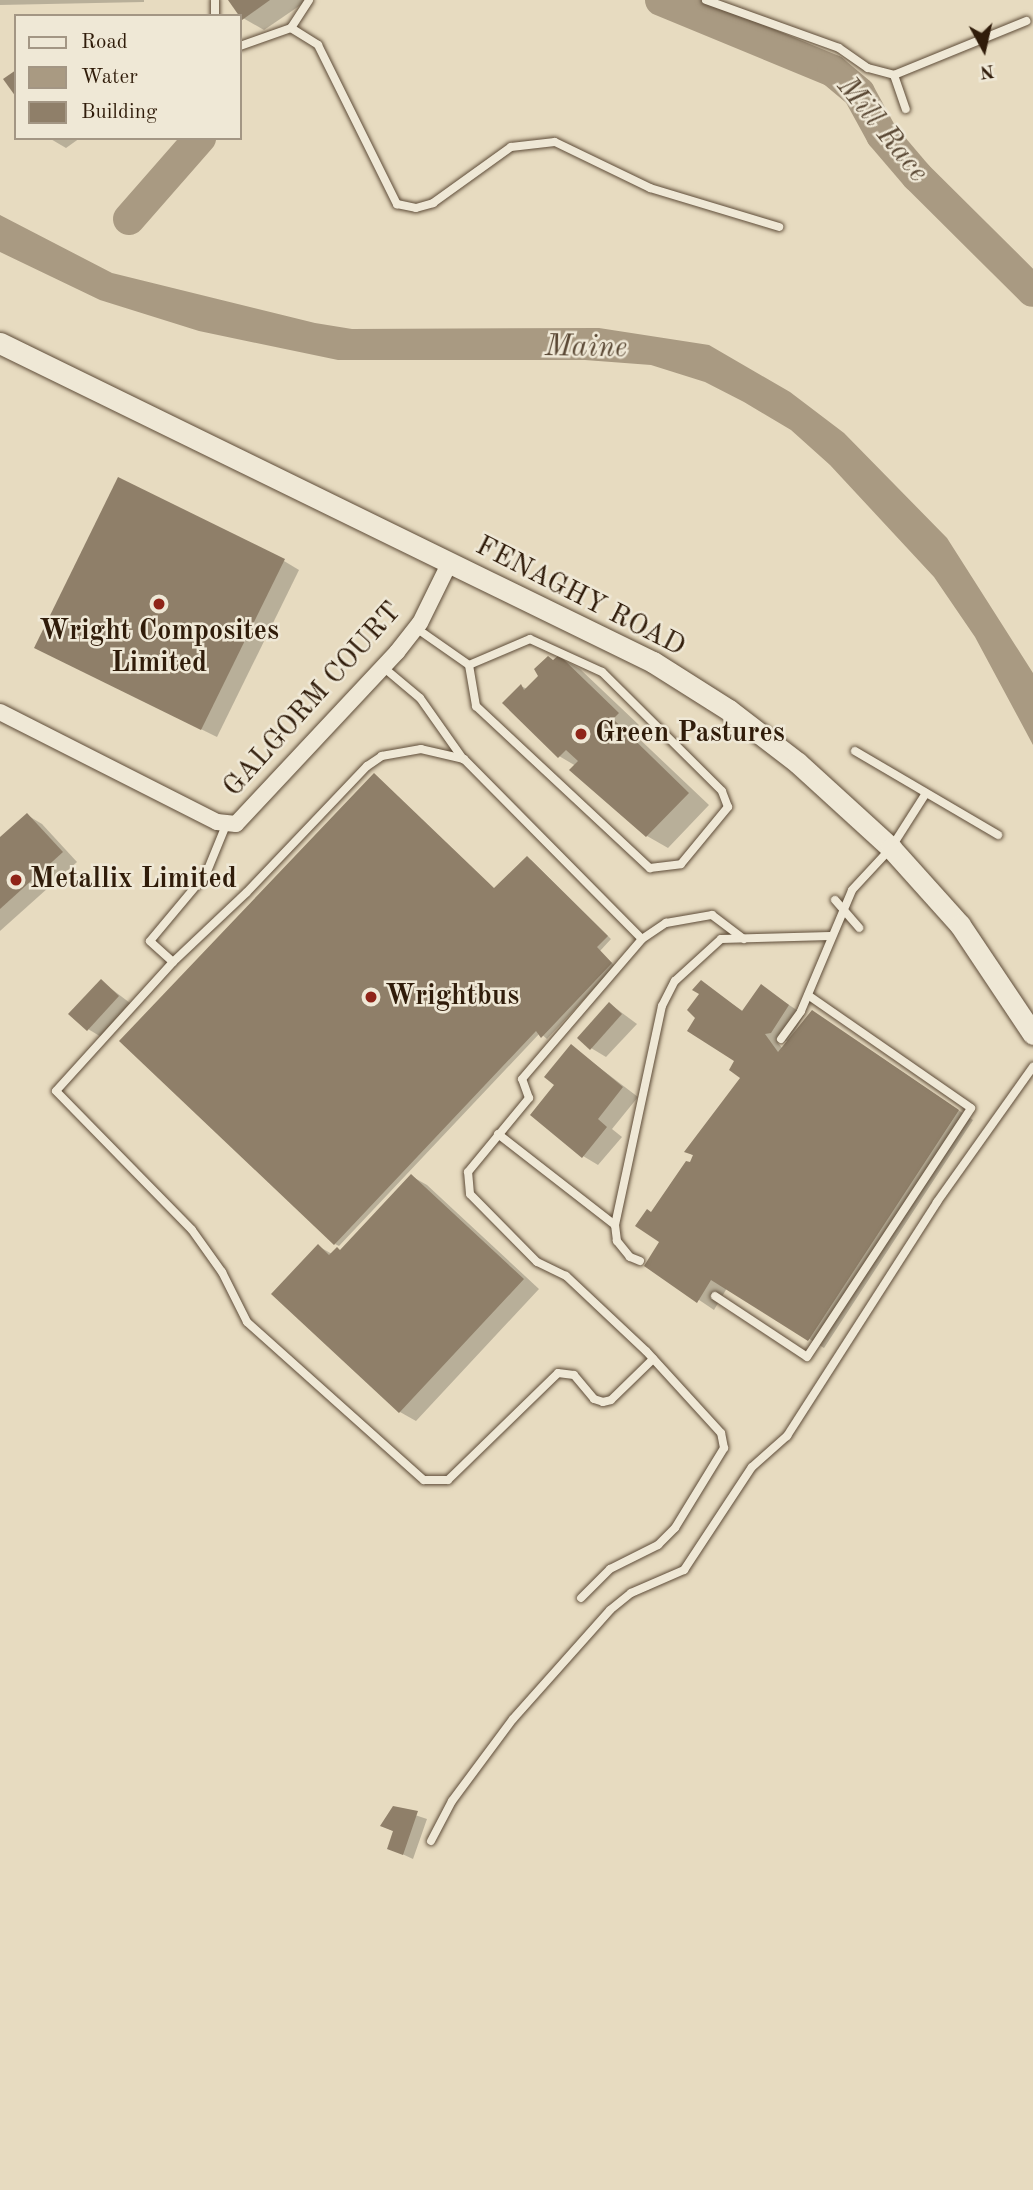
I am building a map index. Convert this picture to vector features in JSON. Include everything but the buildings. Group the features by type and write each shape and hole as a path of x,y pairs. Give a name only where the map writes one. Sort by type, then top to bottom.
{"street":[{"name":"FENAGHY ROAD","path":"0,343 653,662 729,710 798,763 891,848 960,925 1033,1034"},
{"name":"GALGORM COURT","path":"0,712 226,825 240,820 383,667 416,628 450,562"}],"lane":[{"path":"242,46 291,28 309,0"},
{"path":"706,0 839,48 868,68 894,75 1026,21"},
{"path":"291,28 318,45 397,204 416,208 433,203 511,147 555,142 650,188 779,228"},
{"path":"894,75 906,109"},
{"path":"416,628 469,665 477,706 650,868 681,864 728,807 722,791 602,672 530,639 469,665"},
{"path":"383,667 421,698 464,759 642,939"},
{"path":"464,759 421,749 382,756 367,766 246,893 173,962 56,1091 192,1230 222,1272 247,1322 424,1480 448,1480 558,1373 574,1375 594,1399 603,1402 611,1400 653,1359"},
{"path":"855,751 998,835"},
{"path":"781,1039 808,995 830,936 852,890 891,848 926,793"},
{"path":"173,962 150,941 206,874 226,825"},
{"path":"835,900 859,928"},
{"path":"581,1598 610,1569 658,1545 675,1528 724,1448 721,1433 653,1359 566,1276 537,1262 470,1195 468,1172 528,1098 522,1079 642,939 666,923 712,915 744,939"},
{"path":"640,1261 617,1241 615,1225 662,1006 674,981 706,948 721,939 830,936"},
{"path":"715,1296 807,1357 971,1108 808,995"},
{"path":"431,1841 452,1801 498,1738 610,1610 631,1593 684,1570 752,1467 787,1436 937,1202 1033,1067"},
{"path":"498,1134 615,1225"}],"water":[{"name":"Maine","path":"0,215 112,273 315,323 352,329 599,328 709,345 790,392 844,433 947,538 1033,673 1033,745 975,637 934,577 830,465 791,430 744,402 705,382 651,365 585,360 338,360 199,331 100,300 0,252"}],"waterway":[{"name":"Mill Race","path":"661,0 833,71 859,93 882,135 917,176 1033,291"},
{"name":"Mill Race","path":"129,219 198,140"}],"place":[{"name":"Wright Composites Limited","path":"159,604"},
{"name":"Green Pastures","path":"581,734"},
{"name":"Metallix Limited","path":"16,880"},
{"name":"Wrightbus","path":"371,997"}]}
